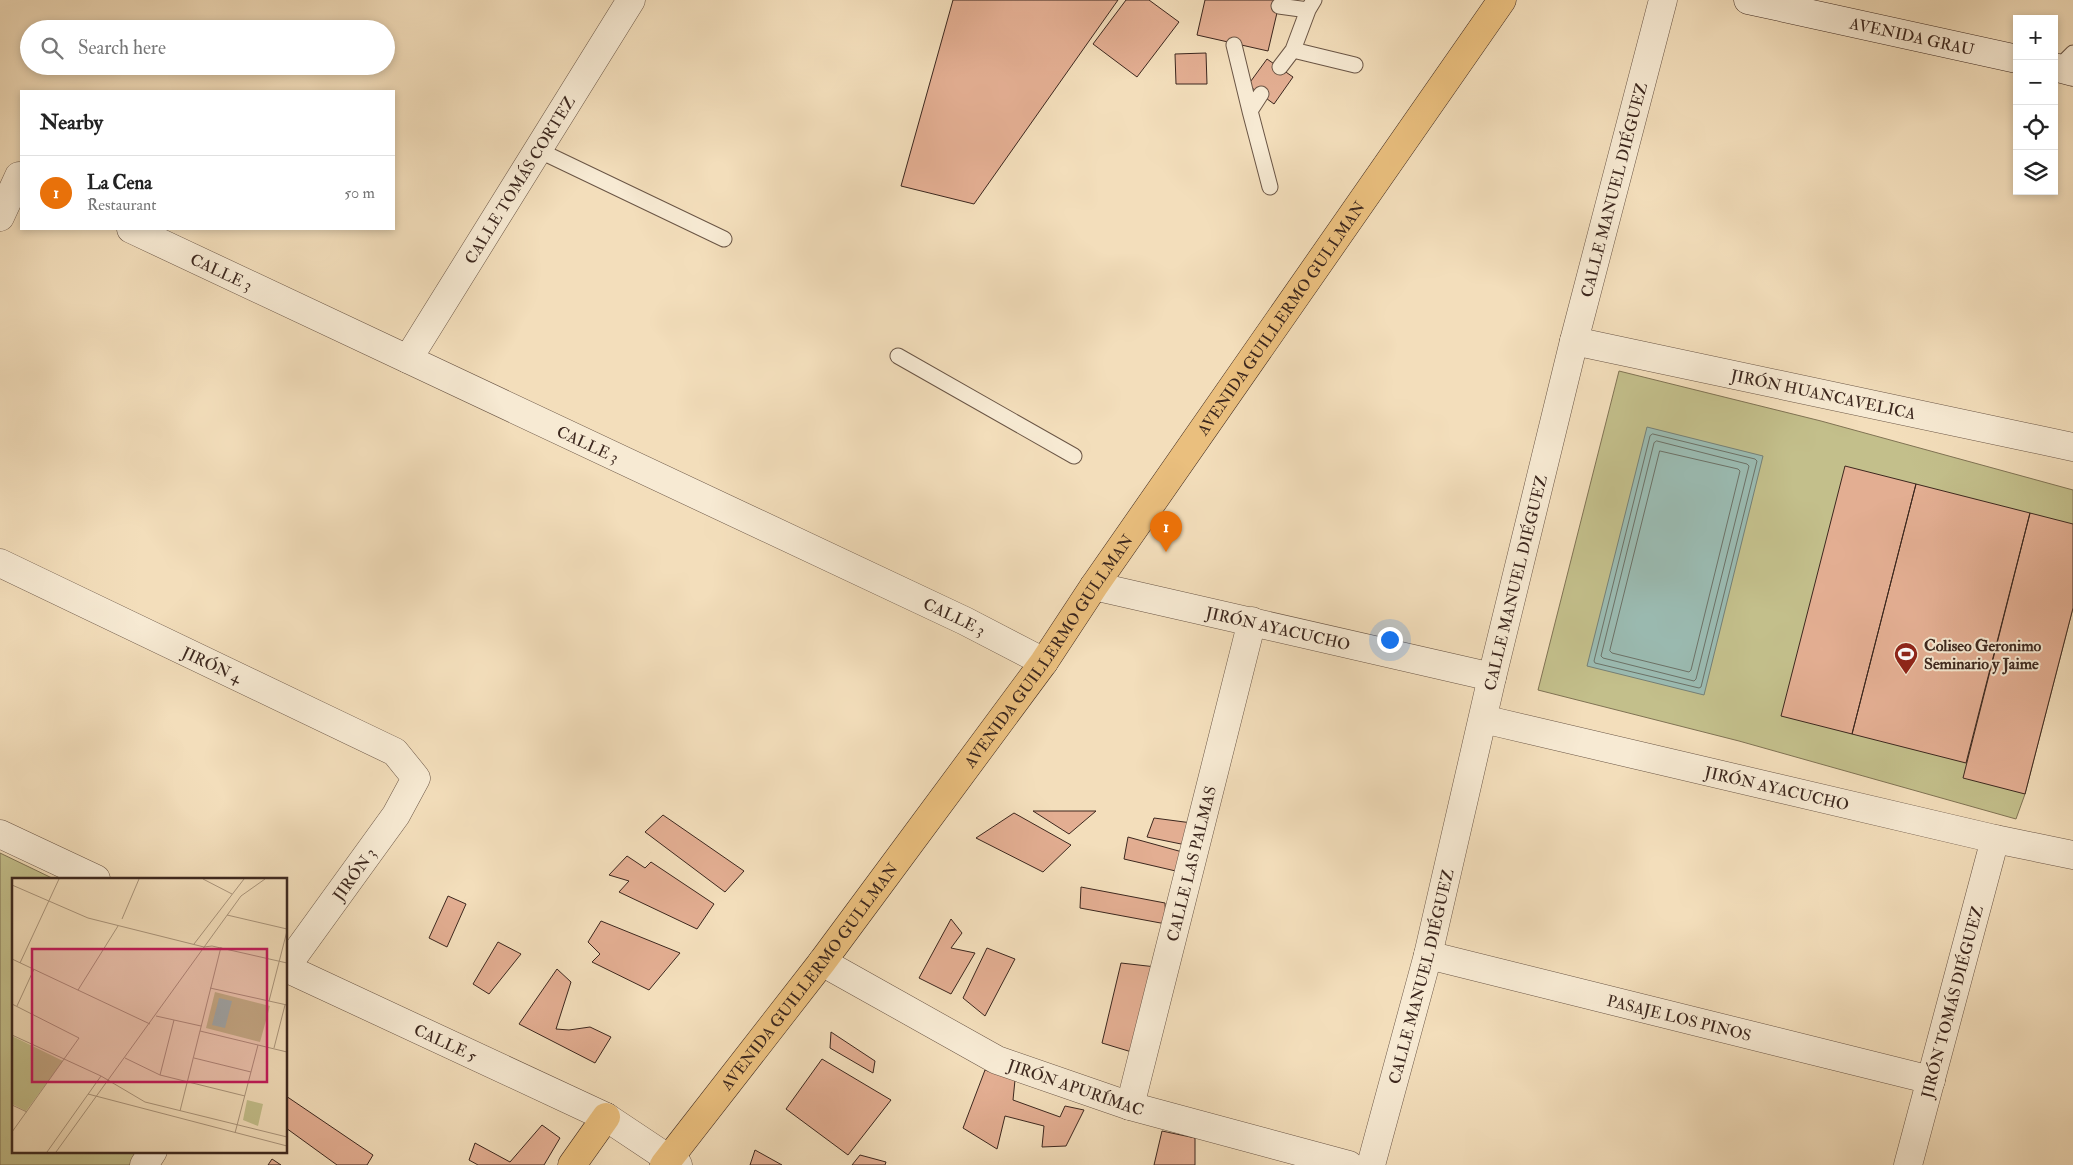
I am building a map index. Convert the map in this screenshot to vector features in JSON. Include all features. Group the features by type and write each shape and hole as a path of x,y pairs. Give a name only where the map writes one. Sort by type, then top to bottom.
{"main road":[{"name":"AVENIDA GUILLERMO GULLMAN","path":"670,1163 822,962 1044,662 1094,586 1502,0"},
{"path":"572,1165 606,1117"}],"street":[{"name":"CALLE TOMÁS CORTEZ","path":"408,359 631,0"},
{"name":"CALLE MANUEL DIÉGUEZ","path":"1371,1165 1428,955 1492,677 1574,341 1662,0"},
{"name":"AVENIDA GRAU","path":"1748,0 2013,58"},
{"path":"0,217 13,174"},
{"name":"CALLE 3","path":"133,230 964,622 1044,662"},
{"name":"JIRÓN HUANCAVELICA","path":"1574,341 2073,447"},
{"name":"JIRÓN 4","path":"0,563 395,752 416,778"},
{"name":"JIRÓN AYACUCHO","path":"1094,586 1492,677"},
{"name":"CALLE LAS PALMAS","path":"1130,1106 1252,622"},
{"name":"JIRÓN AYACUCHO","path":"1483,719 1995,839 2073,855"},
{"name":"JIRÓN 3","path":"288,964 396,815 416,778"},
{"path":"0,834 94,878"},
{"name":"JIRÓN TOMÁS DIÉGUEZ","path":"1908,1165 1995,839"},
{"name":"PASAJE LOS PINOS","path":"1428,955 1931,1080"},
{"name":"JIRÓN APURÍMAC","path":"822,962 997,1060 1130,1106 1349,1165"},
{"name":"CALLE 5","path":"288,968 606,1117 670,1163"},
{"path":"144,1165 152,1152"}],"lane":[{"path":"1279,6 1311,5 1293,50 1280,67"},
{"path":"1234,45 1270,187"},
{"path":"1293,50 1355,65"},
{"path":"1250,111 1262,94"},
{"path":"538,150 724,239"},
{"path":"898,356 1074,456"}],"shaded area":[{"path":"1619,371 1821,421 2073,490 2073,608 2025,794 2016,819 1739,741 1538,690"},
{"path":"0,853 52,878 12,878 12,1152 149,1152 140,1165 0,1165"}],"water":[{"path":"1647,427 1763,456 1704,695 1587,666"}],"building":[{"path":"953,0 1118,0 974,204 901,186"},
{"path":"1126,0 1149,0 1179,22 1137,77 1093,44"},
{"path":"1205,0 1280,0 1268,51 1197,35"},
{"path":"1206,53 1207,84 1176,84 1175,54"},
{"path":"1267,59 1293,77 1274,104 1248,85"},
{"path":"1845,466 1916,484 1852,734 1781,716"},
{"path":"1916,484 2030,513 1966,763 1852,734"},
{"path":"2030,513 2073,524 2073,608 2025,794 1963,778"},
{"path":"1033,811 1096,811 1069,834"},
{"path":"1014,813 1071,845 1043,872 976,838"},
{"path":"663,815 744,871 725,892 645,832"},
{"path":"1154,818 1192,823 1186,845 1147,837"},
{"path":"1128,837 1186,853 1180,872 1124,859"},
{"path":"627,856 645,868 651,862 714,904 697,929 619,892 629,881 609,875"},
{"path":"1081,887 1165,903 1166,924 1080,908"},
{"path":"448,896 466,904 447,947 429,938"},
{"path":"951,919 962,933 951,948 975,953 951,994 919,978"},
{"path":"601,921 680,953 649,990 592,962 600,954 588,942"},
{"path":"498,942 521,954 489,994 473,984"},
{"path":"987,948 1015,959 985,1016 963,998"},
{"path":"1121,963 1156,967 1135,1053 1102,1043"},
{"path":"557,969 571,982 556,1029 569,1030 590,1027 611,1037 595,1063 519,1024"},
{"path":"831,1032 875,1061 873,1073 830,1048"},
{"path":"822,1059 891,1100 848,1155 786,1109"},
{"path":"985,1070 1015,1080 1013,1100 1060,1117 1065,1106 1084,1110 1066,1146 1042,1147 1044,1126 1005,1116 997,1149 963,1128"},
{"path":"288,1097 373,1155 367,1165 337,1165 288,1129"},
{"path":"542,1125 560,1138 544,1165 478,1165 469,1160 475,1143 510,1162"},
{"path":"1162,1131 1195,1138 1195,1165 1154,1165"},
{"path":"755,1150 782,1165 750,1165"},
{"path":"860,1155 886,1162 885,1165 852,1165"},
{"path":"272,1159 281,1165 268,1165"}],"place":[{"name":"La Cena","path":"1166,552"},
{"name":"Coliseo Geronimo Seminario y Jaime","path":"1906,675"}]}
